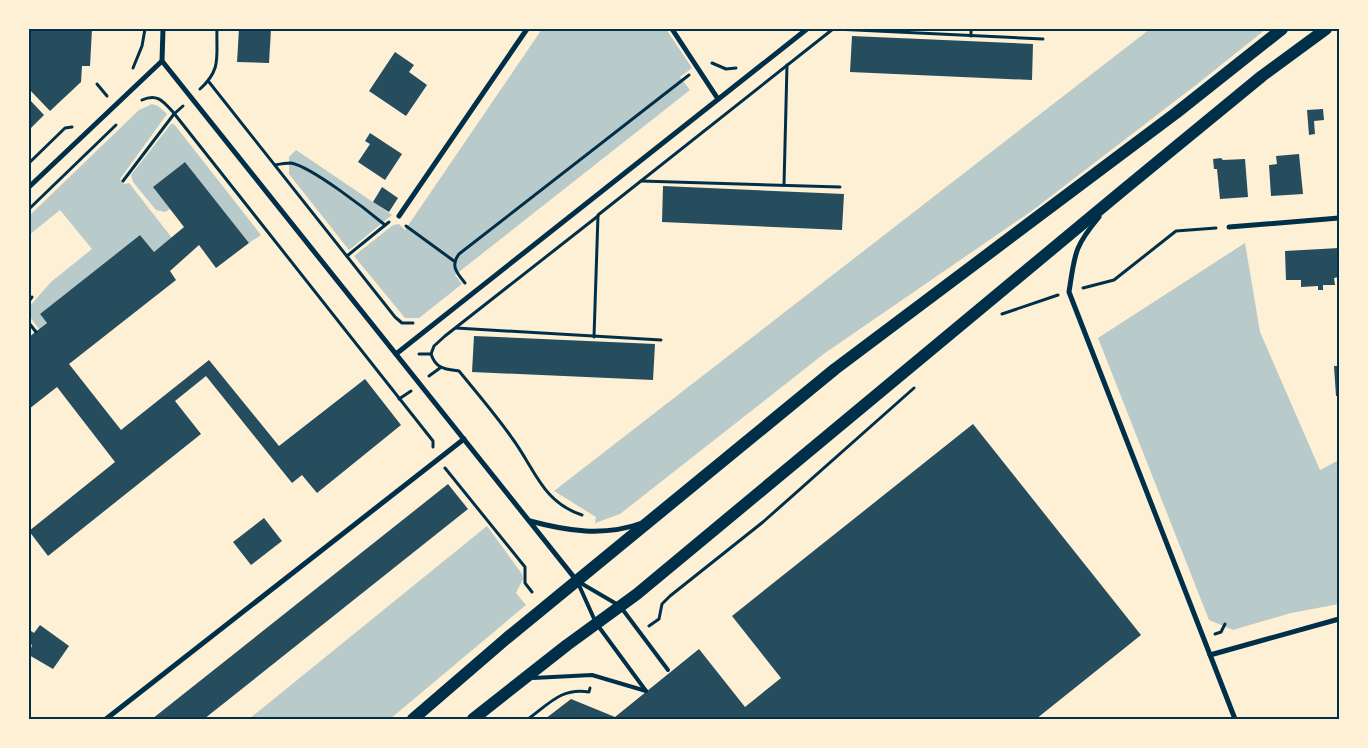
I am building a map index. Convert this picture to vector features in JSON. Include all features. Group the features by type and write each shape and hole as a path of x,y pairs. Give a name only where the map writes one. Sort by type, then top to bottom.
{"main road":[{"path":"413,719 471,668 836,369 1176,113 1282,29"},
{"path":"473,719 620,606 1262,76 1326,29"}],"street":[{"path":"163,29 162,61 577,581"},
{"path":"399,216 527,29"},
{"path":"672,29 718,99"},
{"path":"396,354 807,29"},
{"path":"29,187 162,61"},
{"path":"1122,191 1081,238 1075,251 1069,292 1235,719"},
{"path":"1229,227 1339,218"},
{"path":"106,719 464,439"},
{"path":"529,521 566,530 587,532 620,529 654,518"},
{"path":"1210,655 1339,619"}],"lane":[{"path":"577,581 620,606 668,670"},
{"path":"524,678 592,675 646,691 596,623 577,581"}],"path":[{"path":"131,71 142,46 145,29"},
{"path":"123,181 174,114 209,82 215,70 217,29"},
{"path":"582,515 569,511 550,497 512,437 459,371 440,368 433,361 431,354 434,346 787,64 834,29 1043,39"},
{"path":"971,29 971,36"},
{"path":"467,286 454,268 454,261 458,254 682,79 711,62 726,69 741,65"},
{"path":"784,184 787,64"},
{"path":"209,82 395,317 402,322 416,323"},
{"path":"106,99 112,94"},
{"path":"138,103 156,97 161,98 174,114 433,441 431,451 524,567 525,583 532,592"},
{"path":"29,208 120,121"},
{"path":"276,165 292,163 304,168 341,192 385,225"},
{"path":"641,182 784,184 840,187"},
{"path":"347,256 399,216 407,228 454,261"},
{"path":"594,336 598,216"},
{"path":"993,317 1069,292 1114,280 1176,231 1229,227"},
{"path":"29,301 32,297"},
{"path":"29,323 36,332"},
{"path":"456,328 661,340"},
{"path":"396,354 431,354"},
{"path":"424,380 440,368"},
{"path":"659,619 662,604 670,596 763,522 920,383"},
{"path":"528,719 562,694 575,689 589,692"}],"shaded area":[{"path":"542,29 666,29 692,68 680,77 690,90 455,275 462,284 419,318 405,318 354,256 393,225 399,224 405,230"},
{"path":"1150,29 1266,29 1033,210 825,353 620,514 595,523 596,517 554,491"},
{"path":"152,104 158,106 167,114 120,179 124,184 129,183 172,238 154,252 140,235 40,314 47,323 39,329 29,316 29,307 51,282 92,249 60,210 29,235 29,216 139,110"},
{"path":"171,124 174,124 261,235 249,243 185,162 153,187 170,209 165,212 156,210 133,182 131,175"},
{"path":"296,150 392,215 349,250 289,174 289,157"},
{"path":"1245,243 1260,332 1320,470 1339,460 1339,604 1291,613 1233,630 1209,620 1098,338"},
{"path":"487,526 522,574 523,579 516,593 526,605 390,719 249,719"}],"building":[{"path":"29,29 92,29 90,66 82,66 81,82 50,111 29,89"},
{"path":"239,29 271,29 269,63 237,62"},
{"path":"852,36 1033,44 1032,80 850,72"},
{"path":"395,52 414,65 409,72 427,85 406,116 369,91"},
{"path":"29,99 44,115 29,130"},
{"path":"1323,109 1324,120 1314,121 1315,134 1309,135 1307,110"},
{"path":"370,133 402,154 385,180 358,162 370,144 365,141"},
{"path":"1299,154 1303,194 1271,196 1269,165 1277,164 1276,156"},
{"path":"1221,158 1223,160 1245,159 1248,197 1220,199 1217,169 1214,169 1213,159"},
{"path":"185,162 249,243 216,268 199,245 170,271 176,280 69,364 121,430 209,360 279,446 365,379 401,425 317,493 302,475 292,483 206,376 175,401 201,434 48,556 29,531 115,462 57,387 29,409 29,337 47,323 40,314 140,235 154,252 184,227 153,187"},
{"path":"663,186 844,194 842,230 662,222"},
{"path":"382,187 398,198 389,212 373,202"},
{"path":"1339,248 1339,277 1334,278 1335,285 1323,285 1323,290 1318,290 1318,286 1301,287 1301,280 1286,280 1285,251"},
{"path":"474,336 655,344 653,380 472,372"},
{"path":"1334,366 1339,366 1339,396 1336,396"},
{"path":"973,424 1141,635 1036,719 545,719 571,699 615,717 699,649 745,707 781,678 732,616"},
{"path":"448,484 468,509 204,719 152,719"},
{"path":"264,518 282,541 251,565 233,542"},
{"path":"40,625 69,646 53,669 29,655 32,645 29,643 31,639 29,635 31,631 34,633"}]}
